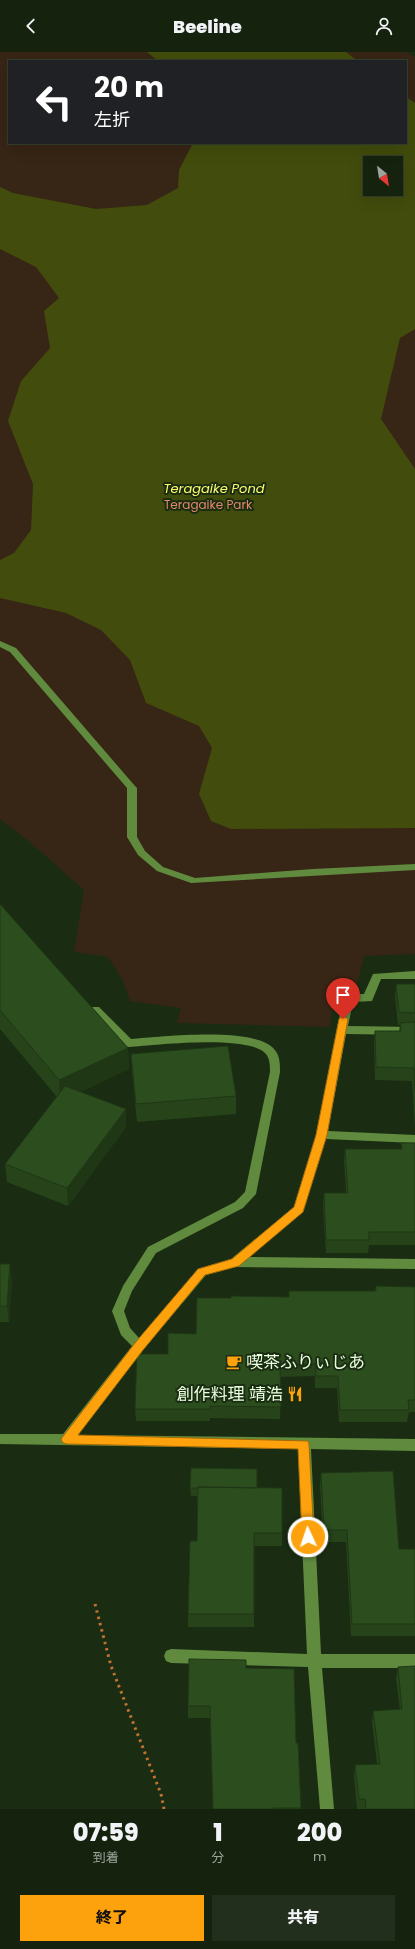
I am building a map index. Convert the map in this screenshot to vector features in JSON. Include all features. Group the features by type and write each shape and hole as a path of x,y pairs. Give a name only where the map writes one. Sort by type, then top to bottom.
{"street":[{"path":"0,644 13,650 132,788 132,837 141,853 160,869 194,881 313,872 415,867"},
{"path":"235,1262 299,1209 322,1135 348,998 368,998 377,976 415,975"},
{"path":"86,1002 129,1043 238,1040 267,1048 275,1059 275,1072 250,1194 239,1205 152,1250 127,1289 118,1311 125,1331 139,1346"},
{"path":"341,1030 415,1031"},
{"path":"322,1135 415,1139"},
{"path":"67,1439 139,1346 202,1272 235,1262 415,1264"},
{"path":"0,1439 415,1445"},
{"path":"304,1444 314,1661 327,1809"},
{"path":"171,1656 314,1661 415,1661"}],"path":[{"path":"95,1604 111,1666 161,1794 164,1809"}],"green space":[{"name":"Teragaike Pond","path":"0,52 407,52 415,57 415,954 364,956 357,985 336,988 329,1027 177,1023 181,1008 130,1001 123,981 108,957 74,952 84,890 31,843 0,819"}],"water":[{"path":"147,52 346,52 357,60 157,60"},
{"name":"Teragaike Pond","path":"407,98 415,103 415,329 400,338 381,419 415,469 415,828 231,829 211,821 199,794 212,748 199,726 146,703 130,660 101,630 66,613 0,598 0,560 14,553 31,530 33,484 8,421 21,381 50,348 44,311 59,298 36,267 0,249 0,187 13,193 96,209 147,205 178,188 179,170 192,144 407,144"}],"building":[{"path":"0,904 128,1048 59,1080 0,1010"},
{"path":"396,984 415,984 415,1013 399,1012"},
{"path":"415,1022 415,1092 414,1068 376,1067 375,1031 401,1031 400,1023"},
{"path":"228,1046 236,1096 136,1104 131,1054"},
{"path":"65,1086 126,1109 67,1188 5,1164"},
{"path":"401,1143 415,1143 415,1232 369,1232 369,1240 326,1240 324,1193 348,1193 345,1149 402,1149"},
{"path":"0,1264 10,1264 7,1306 0,1306"},
{"path":"376,1286 415,1287 415,1400 408,1400 409,1410 340,1410 338,1376 316,1376 316,1364 280,1365 281,1407 210,1406 210,1409 135,1409 137,1354 168,1354 168,1333 196,1334 197,1298 231,1298 231,1296 289,1297 289,1291 376,1291"},
{"path":"191,1468 257,1469 257,1488 190,1488"},
{"path":"393,1471 399,1549 415,1549 415,1624 352,1624 347,1530 324,1530 321,1473"},
{"path":"198,1487 282,1488 282,1533 254,1533 254,1614 188,1614 190,1541 197,1541"},
{"path":"189,1659 246,1660 246,1668 294,1669 296,1743 298,1743 301,1808 213,1809 210,1706 188,1706"},
{"path":"415,1666 415,1809 366,1809 365,1799 359,1799 355,1765 380,1764 373,1711 402,1709 398,1667"}],"place":[{"name":"喫茶ふりぃじあ","path":"234,1362"},
{"name":"創作料理 靖浩","path":"295,1394"}],"route":[{"path":"308,1537 304,1444 67,1439 139,1346 202,1272 235,1262 299,1209 322,1135 343,1019"}],"park label":[{"name":"Teragaike Park","path":"208,504"}]}
